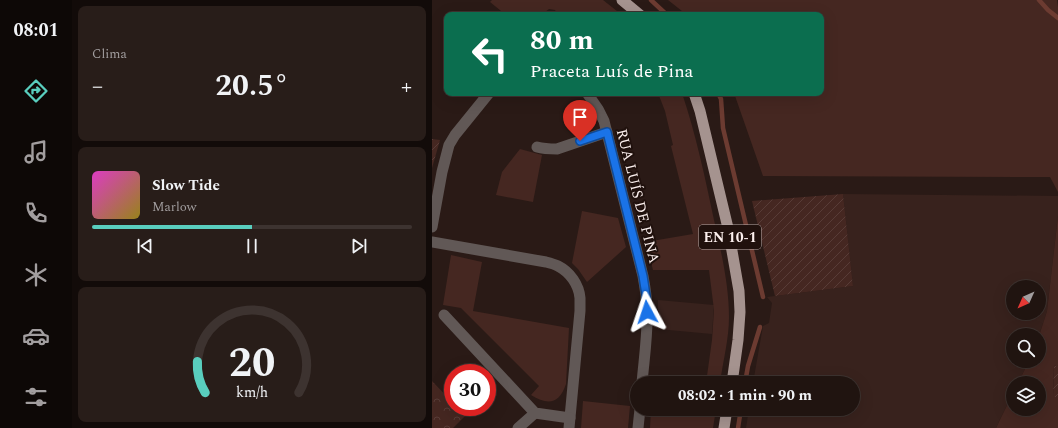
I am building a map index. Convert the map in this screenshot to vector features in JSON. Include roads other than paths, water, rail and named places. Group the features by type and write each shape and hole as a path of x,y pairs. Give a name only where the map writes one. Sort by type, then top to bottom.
{"main road":[{"path":"622,0 636,12"},
{"name":"EN 10-1","path":"695,96 702,118 728,228 739,291 740,312 733,376"},
{"path":"724,428 726,416"}],"street":[{"path":"432,227 442,172 449,145 455,135 487,96"},
{"name":"RUA LUÍS DE PINA","path":"589,96 604,121 643,276 646,295 647,333 643,376"},
{"path":"537,147 543,149 557,149 607,132"},
{"path":"432,242 546,262 557,265 566,270 573,279 578,287 580,304 570,423 535,413 444,315"},
{"path":"518,428 535,413"},
{"path":"638,428 639,416"}],"waterway":[{"path":"651,0 664,12"},
{"path":"1039,0 1058,18"},
{"path":"720,96 723,128 763,297"},
{"path":"746,376 760,327"},
{"path":"738,428 740,416"}]}
